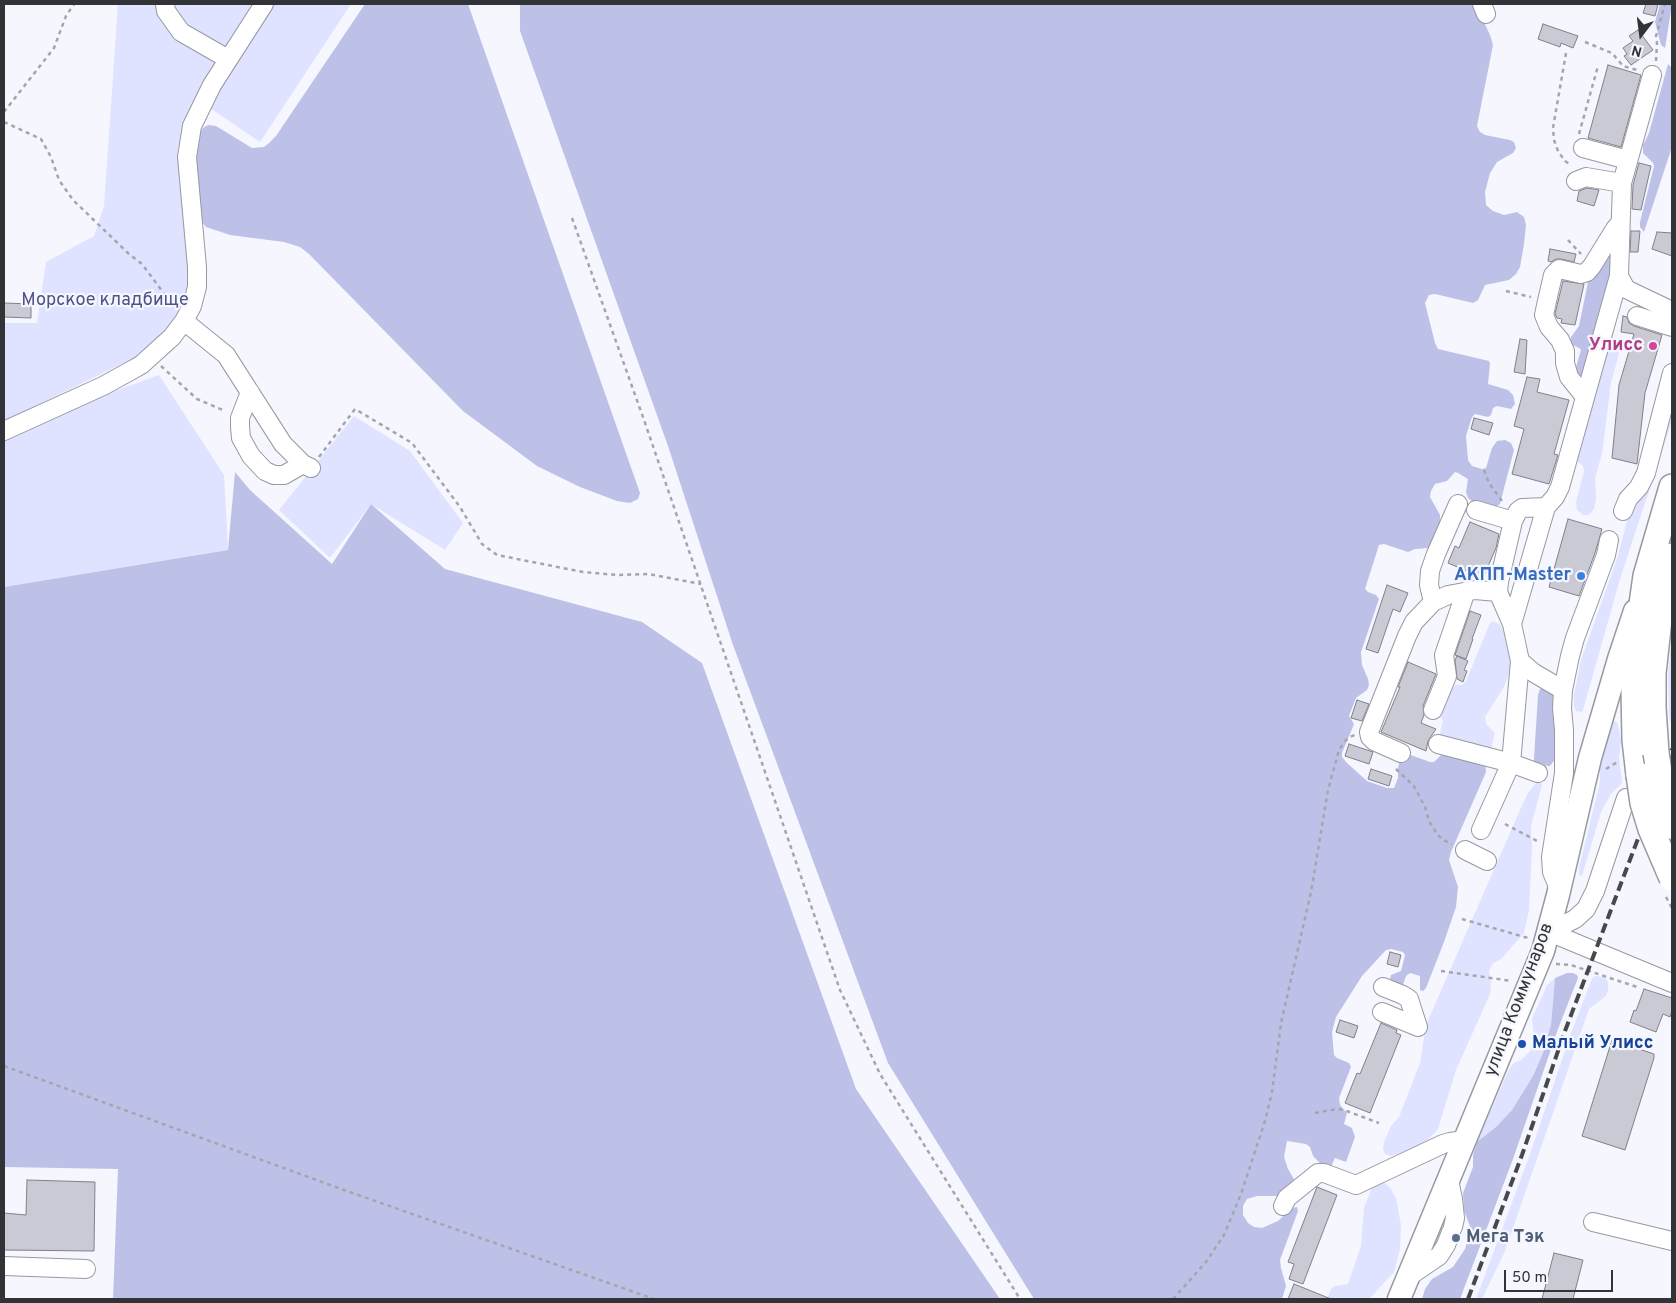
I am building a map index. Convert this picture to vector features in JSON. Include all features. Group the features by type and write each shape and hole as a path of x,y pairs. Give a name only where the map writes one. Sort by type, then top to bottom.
{"highway":[{"path":"1672,486 1646,576 1636,650 1634,710 1635,740 1643,803 1651,829 1672,878"},
{"path":"1672,556 1659,619 1653,673 1656,753 1663,796 1672,826"}],"main road":[{"name":"улица Коммунаров","path":"1399,1299 1529,985 1538,935 1559,889 1575,815 1605,703 1646,576"},
{"path":"1605,703 1621,704 1634,710"}],"street":[{"path":"165,4 166,11 181,32 228,59"},
{"path":"4,431 103,386 141,365 172,337 184,321 192,306 196,287 197,266 187,156 192,126 203,102 228,59 264,4"},
{"path":"1512,624 1546,507 1555,497 1560,487 1619,276 1622,184 1652,74"},
{"path":"1583,148 1628,160"},
{"path":"1581,179 1622,184"},
{"path":"1585,397 1569,377 1565,363 1565,351 1560,340 1549,327 1544,315 1553,275 1559,270 1580,274 1587,272 1620,223"},
{"path":"1619,276 1626,289 1672,311"},
{"path":"1637,316 1672,327"},
{"path":"184,321 226,355 250,392 283,444 307,466 284,475 274,475 265,471 251,456 241,438 240,418 250,392"},
{"path":"1623,511 1628,499 1639,487 1646,473 1672,373"},
{"path":"1433,602 1429,585 1430,571 1458,504"},
{"path":"1481,830 1511,764 1520,662 1512,624 1498,592 1499,582 1515,516 1527,507 1546,507"},
{"path":"1476,510 1515,516"},
{"path":"1559,889 1552,872 1551,857 1564,773 1563,690 1575,638 1606,555 1609,540"},
{"path":"1398,760 1374,741 1370,737 1369,732 1414,622 1433,602 1448,595 1466,591 1498,592"},
{"path":"1433,710 1447,676 1444,656 1466,591"},
{"path":"1520,662 1534,673 1563,690"},
{"path":"1438,744 1538,773"},
{"path":"1538,935 1575,919 1586,909 1595,891 1626,798"},
{"path":"1465,850 1487,861"},
{"path":"1538,935 1672,983"},
{"path":"1382,1012 1418,1027 1409,999 1383,987"},
{"path":"1283,1206 1287,1198 1318,1173 1324,1173 1356,1185 1443,1144 1465,1140"},
{"path":"1408,1277 1439,1256 1446,1245 1455,1218 1449,1180"},
{"path":"1593,1222 1672,1241"},
{"path":"4,1266 86,1269"}],"path":[{"path":"4,112 54,48 66,16 74,4"},
{"path":"1585,42 1612,53 1627,68 1652,74 1657,52 1656,36 1665,4"},
{"path":"1566,54 1553,128 1554,140 1558,151 1581,179"},
{"path":"1583,148 1579,145 1577,139 1598,66"},
{"path":"4,122 41,139 59,180 73,200 129,254 142,264 184,321"},
{"path":"572,218 701,584 840,990 880,1074 1020,1299"},
{"path":"1506,291 1532,297"},
{"path":"151,356 197,399 240,418"},
{"path":"307,466 355,409 412,443 460,507 482,544 497,555 583,572 617,575 648,574 701,584"},
{"path":"1484,470 1496,495 1515,516"},
{"path":"1172,1299 1206,1262 1224,1235 1244,1184 1265,1121 1272,1092 1281,1023 1311,892 1334,765 1339,750 1345,741 1350,737 1369,732"},
{"path":"1398,760 1414,786 1437,834 1443,840 1465,850"},
{"path":"1505,824 1522,834"},
{"path":"1462,919 1538,935"},
{"path":"1550,966 1563,964 1589,970"},
{"path":"1441,971 1512,981"},
{"path":"4,1066 344,1190 654,1299"},
{"path":"1315,1113 1329,1110 1344,1110 1379,1123"}],"green space":[{"name":"Морское кладбище","path":"118,4 351,4 260,142 195,98 187,124 182,185 189,286 184,304 176,318 163,333 136,357 4,421 4,323 37,323 46,262 94,236 104,206"},
{"path":"1612,337 1620,339 1622,342 1611,383 1602,454 1595,478 1596,499 1594,509 1589,515 1583,515 1577,510 1576,502 1584,471 1576,456 1608,340"},
{"path":"159,375 224,475 228,550 4,587 4,437 44,417"},
{"path":"1672,396 1672,421 1620,579 1583,710 1582,712 1576,711 1574,695 1581,660 1617,559 1627,521"},
{"path":"354,416 410,451 463,523 445,550 371,504 330,558 279,510"},
{"path":"1493,621 1504,630 1511,667 1504,687 1485,717 1486,724 1495,733 1491,749 1441,738 1440,733 1443,721 1440,715 1450,690 1455,685 1462,685 1466,681 1490,623"},
{"path":"1672,635 1672,724 1669,715 1668,674"},
{"path":"1611,720 1618,724 1621,741 1619,757 1622,782 1611,794 1601,812 1582,876 1579,875 1579,868 1600,782 1600,766 1608,722"},
{"path":"1537,782 1542,785 1531,826 1529,910 1524,933 1502,958 1492,964 1489,972 1491,982 1490,994 1456,1070 1438,1129 1425,1143 1391,1156 1385,1154 1384,1142 1391,1126 1399,1117 1420,1063 1426,1025 1520,810 1528,793"},
{"path":"1595,976 1603,977 1607,980 1608,991 1606,996 1589,1009 1505,1251 1482,1299 1476,1299 1529,1157 1571,1033 1592,979"},
{"path":"1555,978 1551,1025 1543,1053 1533,1076 1512,1110 1496,1127 1477,1142 1509,1069 1531,1050 1534,1036 1532,1019 1547,985"},
{"path":"1379,1182 1385,1183 1396,1198 1401,1225 1400,1249 1394,1272 1369,1299 1327,1299 1334,1286 1348,1284 1361,1246 1364,1208 1373,1185"}],"shaded area":[{"path":"365,4 468,4 640,493 638,499 630,503 617,501 580,487 537,466 463,411 300,247 284,242 230,235 206,227 199,218 195,155 199,134 203,128 208,125 216,126 252,148 264,147 276,136"},
{"path":"520,4 1478,4 1477,7 1493,45 1477,126 1480,132 1485,135 1514,142 1516,148 1513,153 1497,162 1490,173 1485,192 1486,205 1493,211 1504,215 1517,212 1524,217 1526,225 1520,267 1509,280 1485,285 1478,300 1473,303 1435,294 1429,295 1425,303 1438,349 1489,361 1488,384 1508,390 1513,395 1515,404 1511,409 1497,406 1493,408 1491,415 1488,417 1475,414 1472,417 1466,436 1468,460 1472,466 1482,469 1486,468 1492,448 1497,441 1505,440 1511,443 1514,450 1500,504 1494,508 1474,503 1468,498 1466,492 1468,479 1455,472 1447,481 1435,484 1431,491 1430,497 1440,515 1440,525 1433,543 1428,548 1415,549 1408,552 1384,544 1379,545 1365,589 1376,595 1379,599 1361,652 1362,665 1369,685 1367,690 1356,698 1349,716 1354,724 1342,757 1367,781 1387,788 1394,788 1398,778 1400,760 1405,753 1434,762 1444,752 1485,763 1486,772 1451,852 1449,860 1458,887 1456,907 1426,988 1423,991 1420,990 1420,976 1410,973 1406,976 1403,985 1394,984 1390,979 1391,975 1401,971 1405,955 1403,952 1391,949 1386,950 1362,976 1336,1017 1332,1032 1334,1055 1349,1063 1351,1067 1339,1098 1340,1105 1347,1113 1344,1124 1352,1128 1355,1137 1346,1162 1335,1158 1330,1169 1322,1165 1313,1156 1310,1147 1306,1144 1287,1141 1284,1157 1294,1179 1292,1185 1287,1191 1277,1196 1257,1196 1247,1199 1243,1206 1243,1215 1248,1223 1254,1227 1262,1228 1278,1221 1292,1208 1297,1207 1298,1211 1280,1260 1286,1286 1282,1299 1034,1299 888,1063 733,645 668,446 520,31"},
{"path":"1660,4 1672,4 1665,48 1661,45 1655,22"},
{"path":"1668,64 1672,68 1672,147 1644,232 1640,227 1640,222 1654,166 1643,153 1643,145 1649,133"},
{"path":"1613,245 1613,277 1584,382 1574,374 1581,350 1571,344 1570,341 1579,326 1589,277"},
{"path":"235,472 250,490 332,564 371,504 445,569 642,622 702,663 856,1089 1000,1299 113,1299 118,1169 4,1167 4,587 228,550"},
{"path":"1545,688 1555,695 1556,758 1550,766 1537,765 1534,762 1538,695 1540,689"},
{"path":"1567,973 1573,973 1578,978 1460,1299 1422,1299 1425,1289 1432,1279 1453,1267 1465,1249 1470,1226 1464,1211 1463,1193 1473,1167 1473,1155 1477,1142 1496,1127 1512,1110 1533,1076 1543,1053 1551,1025 1555,978"}],"building":[{"path":"1646,4 1658,4 1655,16 1643,13"},
{"path":"1543,24 1578,36 1573,48 1561,43 1560,47 1538,39"},
{"path":"1638,30 1653,50 1631,65 1624,56 1627,54 1623,48 1633,41 1629,36"},
{"path":"1608,65 1641,75 1621,147 1588,138"},
{"path":"1639,163 1651,166 1641,210 1632,209 1633,185"},
{"path":"1587,188 1599,190 1594,206 1577,201 1579,191"},
{"path":"1631,231 1640,231 1638,252 1630,252"},
{"path":"1657,232 1672,233 1672,256 1652,249"},
{"path":"1550,249 1576,254 1574,262 1561,259 1548,261"},
{"path":"1563,281 1584,284 1575,325 1561,323 1562,319 1557,318 1555,314"},
{"path":"4,303 31,304 31,318 4,317"},
{"path":"1623,316 1627,317 1629,323 1634,326 1662,335 1645,393 1637,464 1612,458 1619,385 1634,334 1621,332"},
{"path":"1520,339 1527,340 1525,374 1514,372"},
{"path":"1527,377 1540,379 1537,392 1569,400 1554,454 1558,455 1549,484 1512,474 1524,429 1514,426"},
{"path":"1474,418 1493,423 1489,435 1471,429"},
{"path":"1568,519 1602,529 1579,596 1549,587"},
{"path":"1470,522 1499,534 1496,548 1483,578 1448,563 1455,546 1459,548"},
{"path":"1387,585 1408,593 1400,612 1393,609 1378,653 1366,649"},
{"path":"1470,611 1481,615 1466,659 1455,655"},
{"path":"1457,656 1468,661 1464,670 1467,671 1463,682 1457,679 1455,660"},
{"path":"1408,662 1436,674 1423,706 1424,715 1421,723 1436,729 1428,741 1426,751 1381,732 1400,687 1398,687"},
{"path":"1357,700 1369,704 1362,721 1351,718"},
{"path":"1349,744 1373,752 1369,764 1345,756"},
{"path":"1371,769 1392,776 1389,786 1368,779"},
{"path":"1390,952 1401,955 1398,967 1387,964"},
{"path":"1644,989 1672,998 1670,1017 1663,1014 1656,1032 1630,1022"},
{"path":"1340,1020 1358,1026 1354,1038 1336,1032"},
{"path":"1381,1023 1397,1030 1396,1033 1401,1035 1370,1113 1345,1103 1357,1073 1360,1074"},
{"path":"1612,1040 1654,1054 1625,1150 1582,1136"},
{"path":"27,1180 95,1182 94,1251 4,1250 4,1213 26,1215"},
{"path":"1317,1187 1337,1195 1303,1284 1289,1279 1294,1264 1288,1262"},
{"path":"1554,1253 1583,1260 1573,1299 1542,1299"},
{"path":"1294,1284 1331,1299 1288,1299"}],"railway":[{"path":"1468,1299 1522,1155 1565,1031 1672,749"}],"place":[{"name":"Улисс","path":"1653,346"},
{"name":"АКПП-Master","path":"1581,576"},
{"name":"Малый Улисс","path":"1522,1044"},
{"name":"Мега Тэк","path":"1456,1238"}]}
